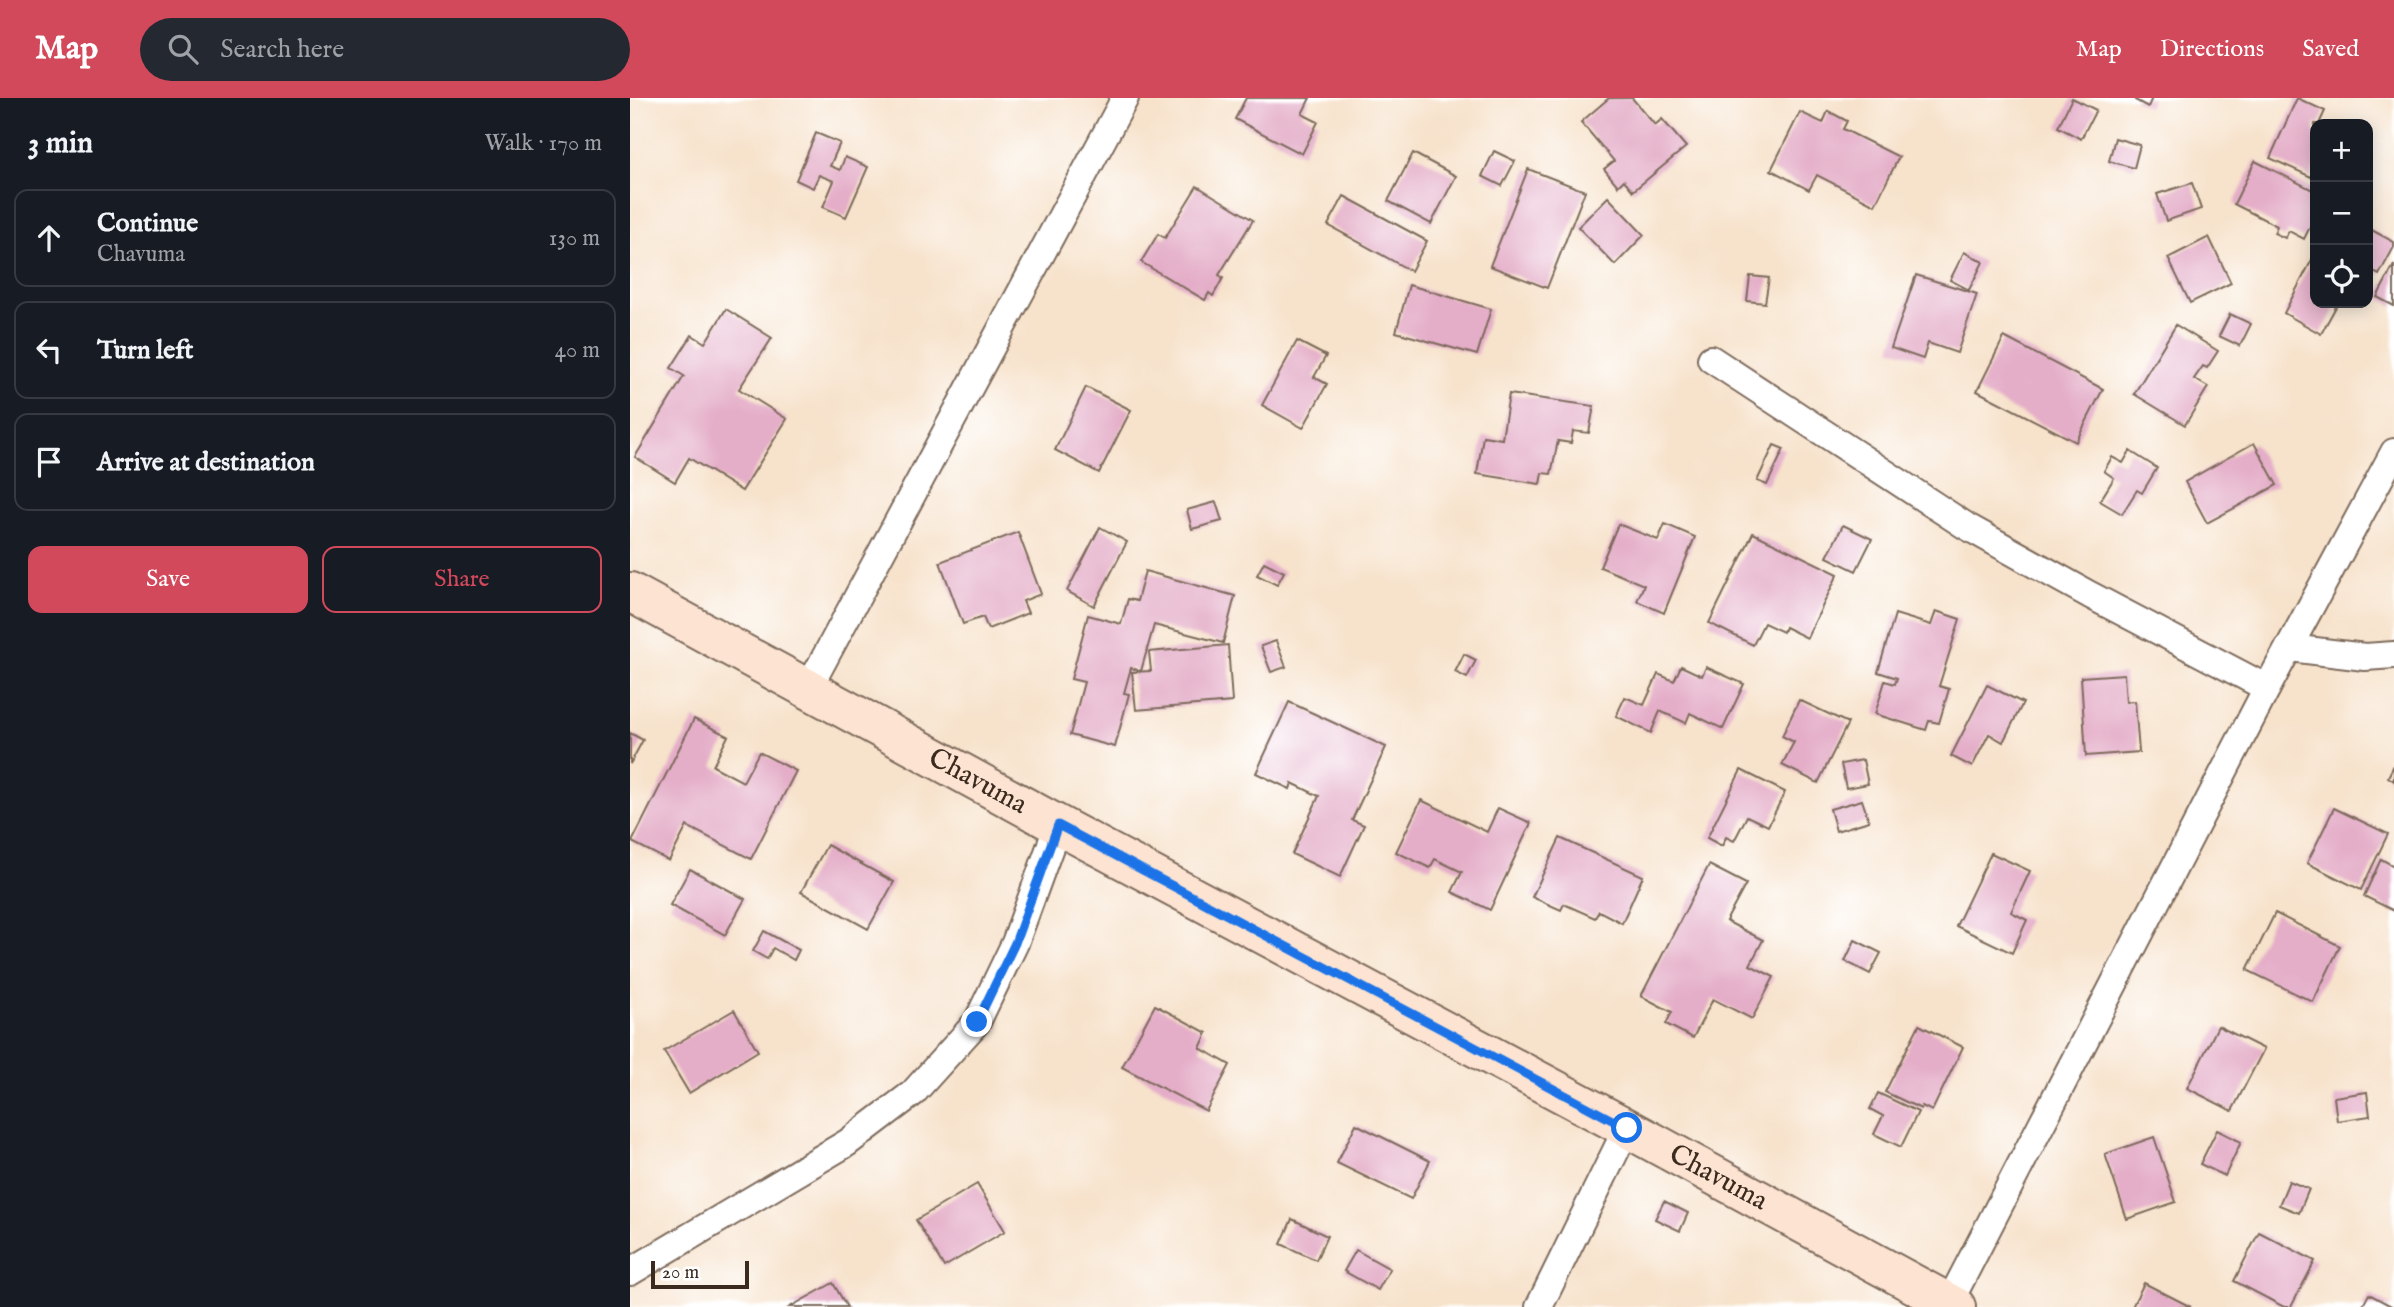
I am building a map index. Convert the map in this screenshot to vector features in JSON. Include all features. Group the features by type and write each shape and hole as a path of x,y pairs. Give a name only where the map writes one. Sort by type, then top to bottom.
{"street":[{"path":"808,690 1125,98"},
{"path":"1712,359 1966,526 2267,688"},
{"path":"1952,1305 2267,688 2394,452"},
{"name":"Chavuma","path":"630,592 1952,1305"},
{"path":"2290,648 2365,657 2394,655"},
{"path":"630,1272 847,1143 913,1093 977,1022 1015,943 1058,825"},
{"path":"1539,1307 1627,1128"}],"building":[{"path":"1246,98 1310,98 1302,114 1318,122 1302,154 1235,119"},
{"path":"1609,98 1632,98 1655,125 1662,119 1686,147 1633,191 1624,180 1618,186 1604,169 1614,161 1581,122"},
{"path":"2072,98 2096,110 2081,139 2058,127"},
{"path":"2152,98 2148,107 2135,100"},
{"path":"2297,98 2325,111 2321,119 2310,119 2310,177 2270,158"},
{"path":"1828,111 1847,121 1843,129 1899,157 1875,205 1817,175 1809,190 1771,170 1800,112 1823,123"},
{"path":"816,133 840,143 830,166 840,170 845,157 868,167 846,217 823,207 834,181 819,175 813,188 796,180"},
{"path":"2115,138 2140,145 2134,168 2109,161"},
{"path":"1494,151 1515,161 1502,186 1482,176"},
{"path":"1413,153 1456,176 1431,224 1388,201"},
{"path":"2255,161 2310,188 2310,227 2304,239 2289,231 2285,238 2274,233 2277,226 2234,204"},
{"path":"1528,169 1585,191 1547,288 1490,266"},
{"path":"2192,183 2201,209 2166,221 2157,194"},
{"path":"1197,186 1253,220 1219,275 1223,278 1213,296 1209,293 1205,300 1141,262 1158,234 1165,238"},
{"path":"1344,196 1427,241 1411,271 1328,225"},
{"path":"1608,197 1644,235 1615,265 1578,227"},
{"path":"2373,231 2394,242 2379,275 2373,272"},
{"path":"2209,237 2231,283 2190,303 2168,258"},
{"path":"1964,252 1983,262 1969,290 1950,280"},
{"path":"2310,264 2310,308 2335,308 2321,334 2284,313"},
{"path":"2394,265 2394,306 2377,297"},
{"path":"1916,275 1977,294 1957,353 1928,343 1923,359 1891,348"},
{"path":"1750,276 1769,278 1765,303 1747,301"},
{"path":"1409,285 1491,309 1477,355 1396,332"},
{"path":"726,309 772,338 739,389 787,419 742,491 689,458 675,482 635,457 684,376 671,368 692,335 705,343"},
{"path":"2230,314 2251,324 2240,346 2219,336"},
{"path":"2176,325 2218,351 2207,368 2203,366 2194,379 2208,387 2185,425 2134,394"},
{"path":"2004,337 2103,389 2076,442 1977,391"},
{"path":"1297,341 1326,356 1314,377 1327,384 1303,428 1262,405"},
{"path":"1086,387 1131,410 1099,473 1055,450"},
{"path":"1509,394 1594,406 1589,433 1573,431 1571,443 1558,441 1551,474 1542,473 1540,484 1477,474 1483,436 1502,439"},
{"path":"2254,443 2277,485 2207,523 2185,482"},
{"path":"1774,445 1784,449 1767,485 1757,481"},
{"path":"2130,451 2157,468 2142,493 2137,490 2122,514 2100,501 2114,478 2104,471 2112,457 2123,463"},
{"path":"1216,502 1222,521 1192,529 1187,510"},
{"path":"1618,524 1658,540 1665,524 1695,537 1664,613 1637,601 1644,585 1600,567"},
{"path":"1843,525 1872,539 1856,571 1827,557"},
{"path":"1100,527 1127,542 1094,606 1067,591"},
{"path":"1018,532 1041,594 1023,601 1028,613 988,629 983,617 963,624 940,562"},
{"path":"1753,533 1838,574 1807,638 1785,627 1783,632 1764,623 1753,645 1709,623"},
{"path":"1264,562 1284,572 1277,585 1257,575"},
{"path":"1145,571 1235,596 1223,643 1154,625 1141,671 1131,668 1124,693 1129,694 1115,747 1070,735 1084,682 1071,679 1088,615 1121,624 1128,599 1137,601"},
{"path":"1936,611 1960,619 1939,686 1949,689 1939,723 1929,721 1926,730 1875,714 1885,681 1895,684 1897,678 1878,672 1895,614 1931,625"},
{"path":"1276,641 1286,667 1271,672 1261,646"},
{"path":"1228,645 1232,702 1136,710 1132,672 1151,671 1149,652"},
{"path":"1464,654 1476,660 1467,678 1455,672"},
{"path":"1681,666 1702,676 1706,667 1744,684 1723,729 1690,713 1686,723 1660,711 1651,733 1616,716 1625,697 1644,705 1658,674 1674,681"},
{"path":"2124,674 2126,702 2135,701 2139,752 2086,756 2081,677"},
{"path":"1987,685 2023,703 2003,742 1989,734 1972,767 1951,756"},
{"path":"1799,700 1848,723 1818,783 1782,765 1794,742 1782,736"},
{"path":"1289,702 1386,747 1352,820 1364,825 1340,877 1292,854 1319,796 1292,783 1290,789 1256,773"},
{"path":"694,719 728,736 713,766 743,782 759,752 796,771 751,859 687,826 669,861 632,842"},
{"path":"630,733 643,740 630,764"},
{"path":"1863,760 1868,784 1846,788 1841,764"},
{"path":"2394,765 2394,781 2388,777"},
{"path":"1741,770 1785,792 1768,826 1747,816 1734,841 1726,837 1722,846 1707,838"},
{"path":"1421,800 1487,832 1498,808 1531,823 1490,910 1452,892 1462,872 1435,859 1430,868 1396,852"},
{"path":"1862,800 1869,821 1836,831 1830,809"},
{"path":"2334,808 2388,834 2361,890 2307,863"},
{"path":"1560,838 1643,876 1622,923 1599,911 1595,918 1564,904 1561,910 1532,897"},
{"path":"827,845 894,882 868,929 801,892"},
{"path":"1991,853 2030,871 2011,912 2027,920 2012,953 1956,926"},
{"path":"2381,859 2394,866 2394,911 2364,896"},
{"path":"1709,865 1746,884 1726,921 1763,940 1750,965 1774,977 1752,1019 1713,999 1693,1038 1666,1024 1672,1012 1641,996"},
{"path":"690,869 745,899 725,935 670,905"},
{"path":"2275,913 2340,946 2313,1002 2247,970"},
{"path":"764,931 799,950 794,960 773,948 767,959 753,951"},
{"path":"1855,940 1881,953 1870,974 1845,961"},
{"path":"1155,1005 1207,1033 1200,1048 1230,1065 1206,1111 1122,1067"},
{"path":"734,1010 758,1051 689,1093 664,1051"},
{"path":"1919,1025 1963,1047 1932,1111 1922,1106 1921,1109 1885,1092"},
{"path":"2218,1026 2264,1049 2232,1111 2187,1088"},
{"path":"2367,1092 2370,1116 2337,1121 2334,1097"},
{"path":"1878,1093 1918,1112 1901,1147 1874,1134 1883,1116 1870,1109"},
{"path":"1356,1124 1430,1161 1411,1199 1337,1163"},
{"path":"2217,1130 2241,1142 2225,1176 2200,1164"},
{"path":"2154,1137 2176,1202 2127,1219 2105,1154"},
{"path":"2289,1181 2309,1189 2299,1213 2279,1205"},
{"path":"977,1184 1005,1231 944,1267 916,1220"},
{"path":"1664,1201 1688,1213 1680,1231 1655,1219"},
{"path":"1292,1219 1327,1236 1316,1260 1281,1244"},
{"path":"2259,1232 2315,1261 2291,1307 2284,1307 2234,1281"},
{"path":"1356,1250 1390,1269 1378,1290 1344,1271"},
{"path":"833,1283 847,1307 790,1307"},
{"path":"2144,1283 2191,1307 2132,1307"},
{"path":"2369,1294 2393,1307 2362,1307"}],"route":[{"path":"977,1022 1015,943 1058,825 1627,1128"}]}
